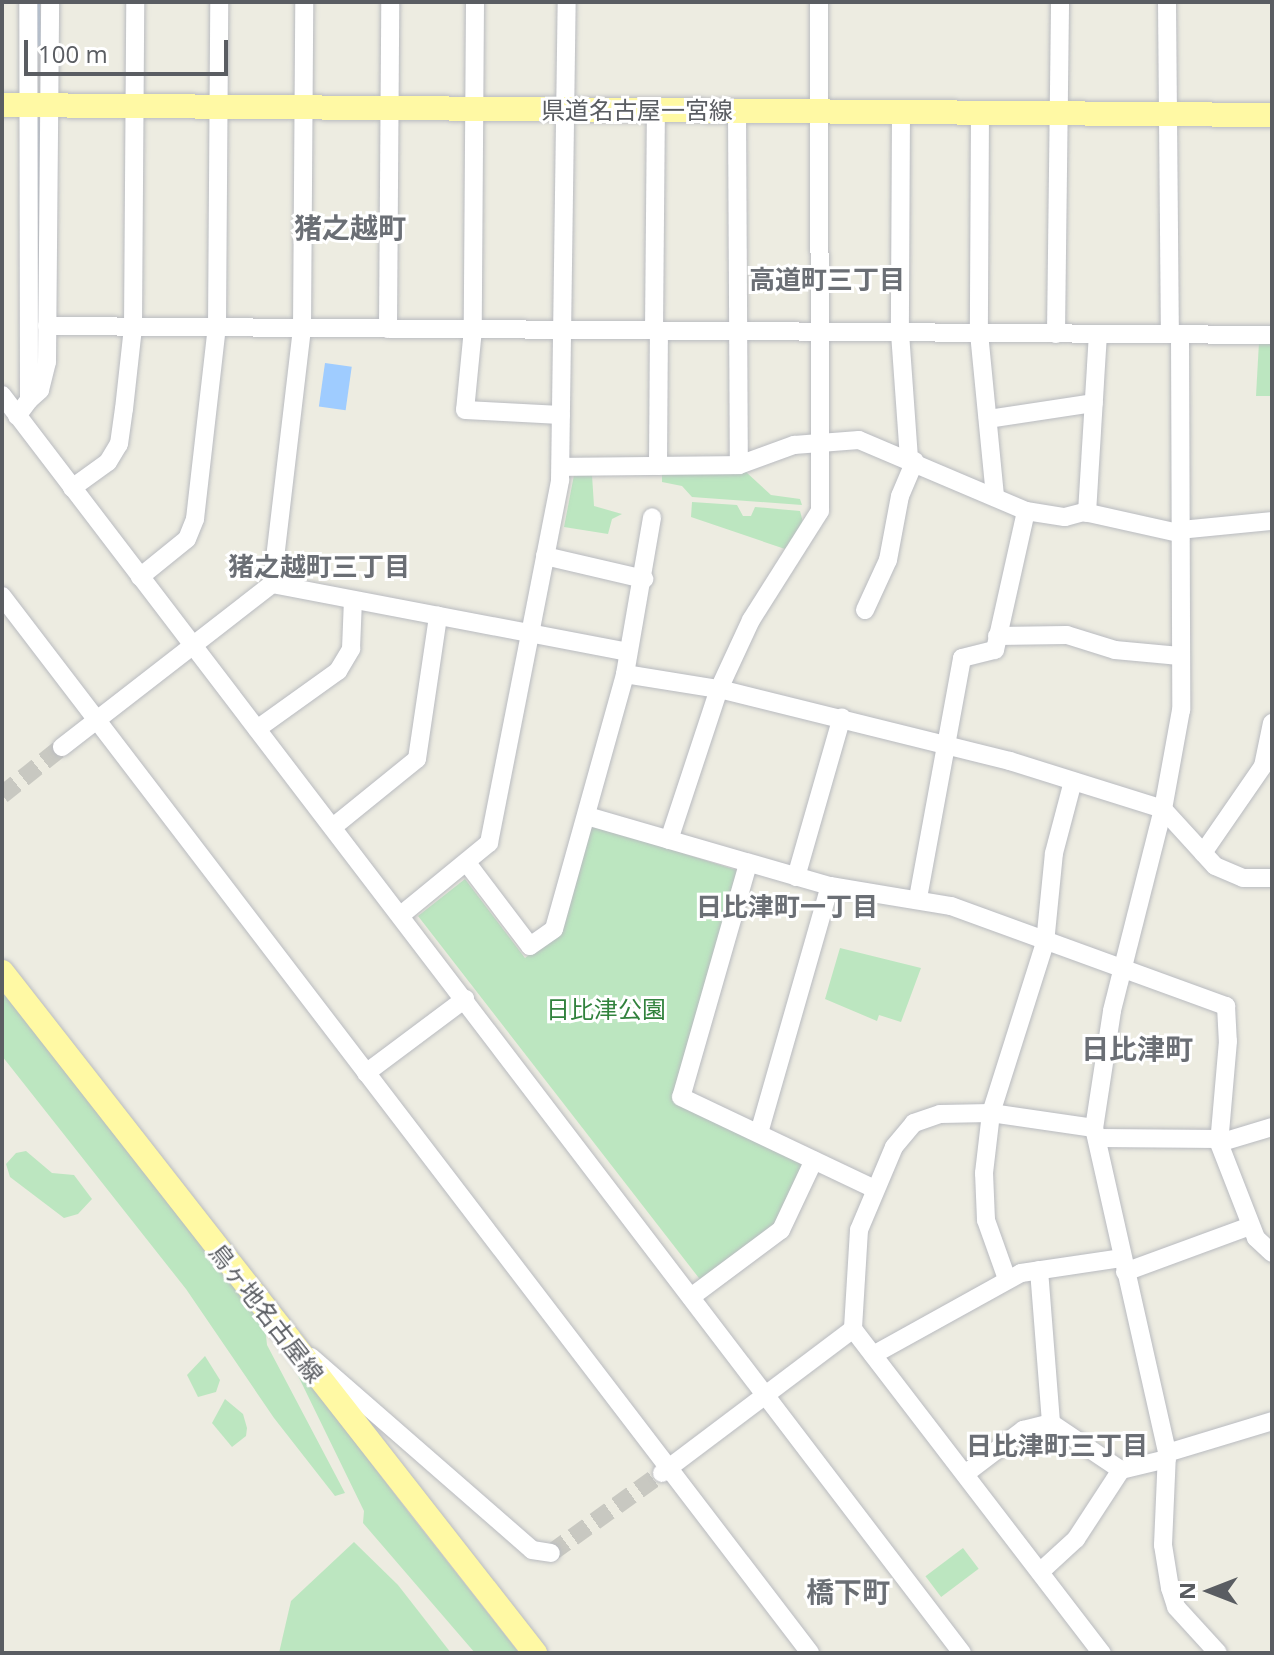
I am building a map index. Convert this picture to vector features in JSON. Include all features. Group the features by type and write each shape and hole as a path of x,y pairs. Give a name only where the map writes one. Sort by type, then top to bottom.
{"main road":[{"name":"県道名古屋一宮線","path":"2,105 1272,115"},
{"name":"鳥ヶ地名古屋線","path":"2,972 535,1653"}],"street":[{"path":"17,416 40,390 47,362 39,105 28,2"},
{"path":"29,400 39,105 50,2"},
{"path":"72,488 108,462 119,444 133,327 135,2"},
{"path":"140,577 193,530 217,327 219,2"},
{"path":"62,747 272,584 302,328 304,2"},
{"path":"388,329 390,2"},
{"path":"475,2 473,329 465,410 561,415"},
{"path":"401,915 467,863 491,836 545,556 561,467 567,2"},
{"path":"669,840 719,689 751,620 814,527 822,496 818,443 819,2"},
{"path":"1056,334 1060,2"},
{"path":"1167,2 1180,531 1181,710 1163,809 1123,971 1097,1133 1123,1265 1167,1456 1163,1545 1170,1588 1176,1607 1218,1653"},
{"path":"656,110 658,466"},
{"path":"737,110 739,465"},
{"path":"865,610 888,560 900,496 912,460 900,333 901,112"},
{"path":"980,112 979,333 995,497"},
{"path":"47,326 1272,335"},
{"path":"1087,513 1098,334"},
{"path":"2,395 962,1653"},
{"path":"988,419 1094,403"},
{"path":"561,467 739,465 767,452 859,440 1026,511 1065,517 1087,513 1180,531 1272,521"},
{"path":"918,898 962,658 995,650 1026,511"},
{"path":"467,863 530,946 554,929 625,674 644,579 652,517"},
{"path":"545,556 644,579"},
{"path":"272,584 628,652"},
{"path":"2,596 666,1470 810,1653"},
{"path":"257,729 338,671 351,649 353,600"},
{"path":"333,827 417,759 438,616"},
{"path":"997,636 1067,635 1115,650 1180,656"},
{"path":"625,674 719,689 842,717 1163,809 1203,853 1229,873 1272,878"},
{"path":"796,877 842,717"},
{"path":"1203,853 1263,766 1272,723"},
{"path":"1007,1279 986,1220 984,1173 991,1113 1045,943 1054,853 1073,781"},
{"path":"587,816 830,886 918,898 1226,1006 1228,1041 1219,1141 1250,1226 1272,1253"},
{"path":"748,864 681,1097 875,1189"},
{"path":"759,1133 830,886"},
{"path":"366,1073 465,999"},
{"path":"1102,1653 853,1329 859,1230 894,1147 914,1123 940,1114 991,1113 1097,1133 1219,1141 1272,1127"},
{"path":"691,1297 781,1230 814,1160"},
{"path":"873,1355 1007,1279 1039,1270 1123,1265 1185,1254 1250,1226"},
{"path":"1039,1270 1051,1423"},
{"path":"666,1470 853,1329"},
{"path":"285,1336 363,1397 532,1550 551,1553"},
{"path":"1040,1572 1076,1539 1121,1470 1272,1421"},
{"path":"965,1474 1023,1430 1051,1423 1121,1470"}],"green space":[{"path":"1259,342 1272,342 1272,396 1256,396"},
{"path":"746,472 771,495 800,499 802,505 692,497 682,486 662,482 662,474"},
{"path":"574,475 592,475 594,506 622,514 612,519 608,534 564,527"},
{"path":"692,502 737,505 743,516 751,516 755,507 800,511 804,526 785,549 691,517"},
{"name":"日比津公園","path":"590,824 739,871 675,1100 807,1163 776,1227 702,1282 418,916 465,879 525,958 559,932"},
{"path":"840,948 921,968 901,1022 879,1015 877,1021 825,999"},
{"path":"2,990 265,1326 267,1345 345,1493 335,1496 274,1418 186,1289 2,1056"},
{"path":"26,1151 52,1173 74,1175 92,1199 78,1214 64,1218 10,1177 6,1164 16,1153"},
{"path":"287,1353 519,1653 475,1653 363,1523 364,1511"},
{"path":"205,1356 220,1380 216,1392 198,1397 187,1375"},
{"path":"225,1399 243,1414 247,1428 246,1436 232,1447 212,1423"},
{"path":"354,1542 398,1585 451,1653 279,1653 291,1601"},
{"path":"963,1548 979,1569 941,1597 925,1576"}],"water":[{"path":"325,363 352,367 346,410 319,407"}],"waterway":[{"path":"38,2 39,44"},
{"path":"38,118 38,283"}],"tunnel":[{"path":"2,795 62,747"},
{"path":"551,1553 662,1473"}],"district":[{"name":"猪之越町","path":"350,227"},
{"name":"高道町三丁目","path":"827,280"},
{"name":"猪之越町三丁目","path":"319,567"},
{"name":"日比津町一丁目","path":"787,907"},
{"name":"日比津町","path":"1137,1048"},
{"name":"日比津町三丁目","path":"1057,1446"},
{"name":"橋下町","path":"848,1591"}]}
